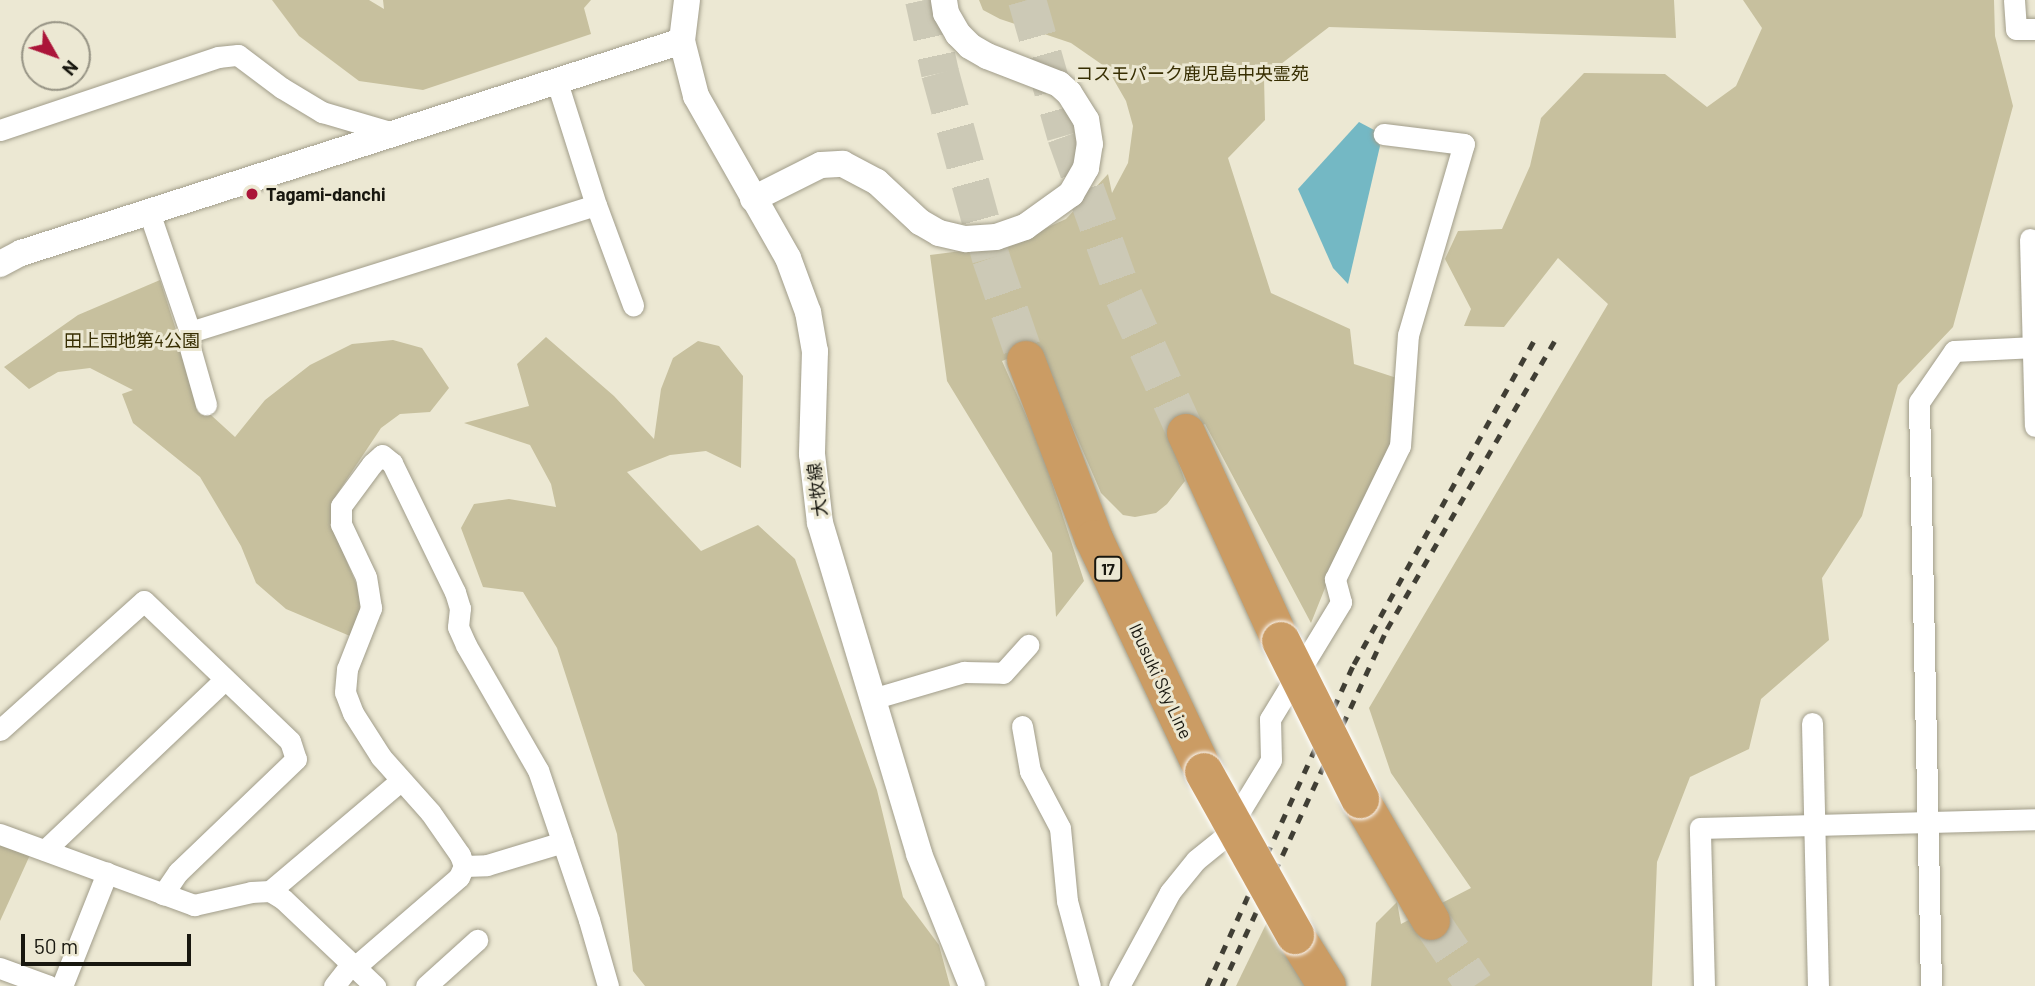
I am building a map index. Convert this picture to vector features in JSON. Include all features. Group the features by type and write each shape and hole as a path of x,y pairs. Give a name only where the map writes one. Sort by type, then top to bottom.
{"highway":[{"name":"Ibusuki Sky Line","path":"1026,360 1094,539 1204,772 1295,935 1327,986"},
{"path":"1186,433 1281,641 1360,799 1431,921"}],"street":[{"name":"大牧線","path":"687,0 682,41 696,96 788,258 808,312 816,352 812,454 818,512 872,699 932,891 972,986"},
{"path":"753,199 821,165 843,164 877,183 929,228 966,239 996,237 1025,227 1071,194 1086,168 1090,144 1086,120 1069,93 1059,85 987,56 970,46 958,34 946,13 944,0"},
{"path":"2014,0 2016,29 2035,29"},
{"path":"0,264 21,253 390,132 682,41"},
{"path":"0,130 218,57 238,55 282,88 322,112 390,132"},
{"path":"556,79 596,205 633,305"},
{"path":"1119,986 1170,892 1196,860 1224,837 1271,760 1270,719 1341,602 1335,579 1400,446 1408,335 1464,144 1384,134"},
{"path":"190,332 596,205"},
{"path":"149,212 190,332 188,341 205,404"},
{"path":"2030,239 2035,426"},
{"path":"1931,986 1919,402 1954,351 2034,347"},
{"path":"464,866 430,812 400,781 353,713 345,692 347,670 371,608 366,577 341,524 341,506 382,455 392,463 455,592 460,608 458,626 466,645 538,770 608,986"},
{"path":"0,730 144,601 290,741 296,759 177,872 163,894"},
{"path":"872,699 964,672 1003,673 1028,645"},
{"path":"46,850 225,679"},
{"path":"1812,723 1818,986"},
{"path":"1022,726 1030,771 1060,828 1067,901 1090,986"},
{"path":"0,834 194,905 270,891 400,781"},
{"path":"1704,986 1700,828 2035,819"},
{"path":"464,866 487,865 563,842"},
{"path":"334,986 354,965 459,877 464,866"},
{"path":"62,986 107,873"},
{"path":"270,891 374,986"},
{"path":"426,986 477,940"},
{"path":"0,968 49,986"}],"green space":[{"path":"272,0 369,0 384,9 383,0 591,0 584,8 591,34 423,90 359,81 299,36"},
{"name":"コスモパーク鹿児島中央霊苑","path":"979,0 1674,0 1676,38 1329,27 1264,77 1265,120 1228,158 1271,293 1350,329 1354,364 1409,382 1407,411 1351,523 1311,623 1205,424 1170,439 1185,481 1167,504 1156,513 1135,517 1123,515 1101,493 1038,347 1002,361 1041,449 1084,581 1056,617 1052,553 947,381 930,255 1008,245 1066,219 1108,174 1112,193 1128,163 1133,126 1126,101 1107,68 1071,43 1000,19 983,10"},
{"path":"1743,0 1994,0 1995,36 2013,106 1953,327 1898,385 1862,516 1822,578 1829,640 1761,699 1749,749 1690,777 1657,862 1652,986 1371,986 1376,923 1397,902 1401,924 1471,888 1391,773 1369,708 1608,304 1558,258 1504,327 1464,326 1471,309 1445,259 1458,231 1502,229 1530,166 1541,118 1584,73 1665,74 1707,107 1736,86 1762,28"},
{"name":"田上団地第4公園","path":"160,280 200,405 235,437 265,400 310,365 352,344 393,340 422,348 449,388 430,412 400,414 381,428 331,503 335,533 365,605 350,636 286,609 256,583 241,546 200,477 133,423 122,394 133,390 90,368 58,372 29,389 4,367 78,315"},
{"path":"546,337 614,396 654,439 661,389 673,358 698,341 719,346 743,376 741,468 706,451 670,455 627,472 701,551 758,525 795,559 877,790 903,897 939,945 950,986 645,986 633,971 617,834 557,648 523,592 483,587 461,528 474,504 509,499 556,507 551,484 530,445 464,423 529,406 517,364"},
{"path":"0,844 30,855 0,921"},
{"path":"1267,922 1305,986 1236,986"}],"water":[{"path":"1359,122 1376,131 1380,146 1348,284 1333,268 1298,189"}],"tunnel":[{"path":"924,0 940,73 991,258 1026,360"},
{"path":"1027,0 1066,136 1124,297 1186,433"},
{"path":"1431,921 1475,986"}],"railway":[{"path":"1207,986 1354,664 1538,334"},
{"path":"1222,986 1387,629 1555,340"}],"place":[{"name":"Tagami-danchi","path":"252,194"}]}
